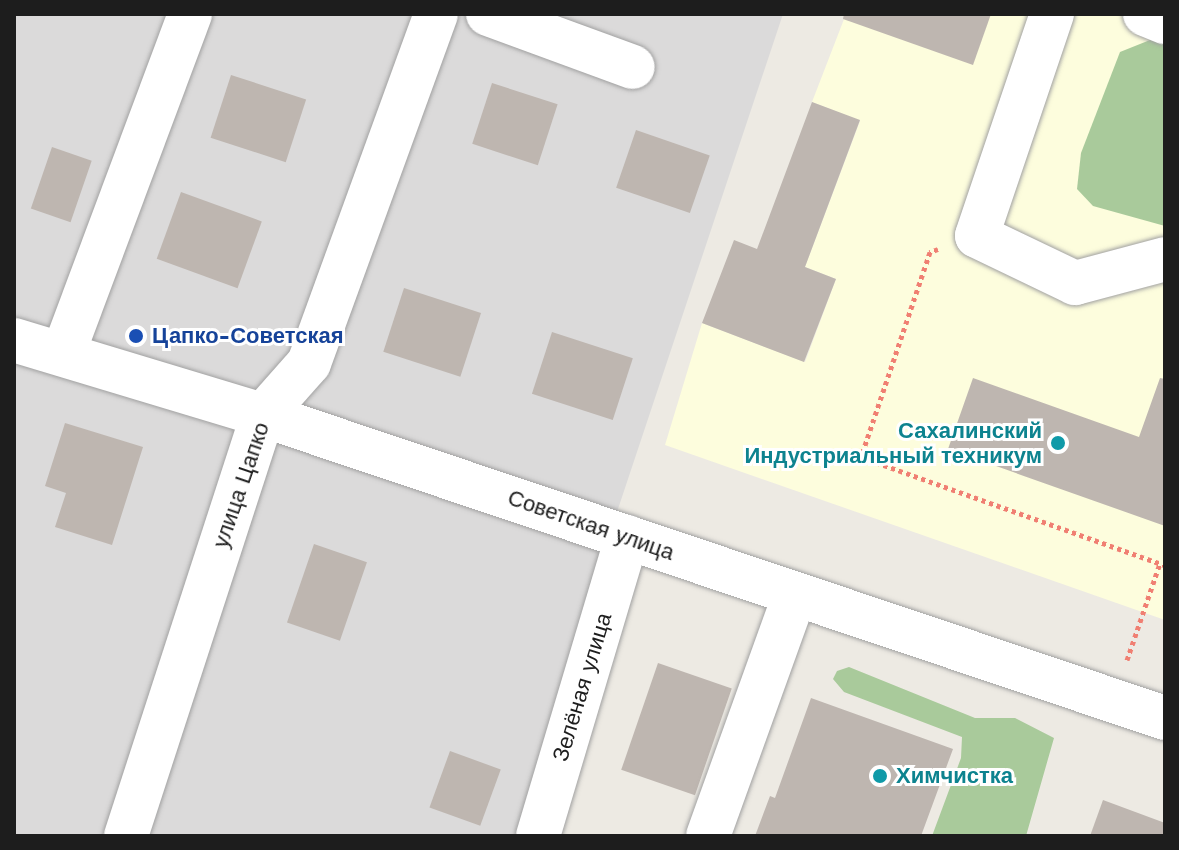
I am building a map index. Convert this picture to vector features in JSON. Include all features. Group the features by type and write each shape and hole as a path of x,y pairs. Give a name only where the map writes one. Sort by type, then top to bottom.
{"street":[{"path":"63,354 190,14"},
{"name":"улица Цапко","path":"126,836 263,415 309,363 436,14"},
{"path":"488,14 633,67"},
{"path":"1052,14 977,236 1075,283 1165,259"},
{"path":"1145,14 1165,22"},
{"name":"Советская улица","path":"14,340 263,415 1165,718"},
{"name":"Зелёная улица","path":"538,836 627,537"},
{"path":"708,836 795,594"}],"path":[{"path":"977,236 930,252 861,457 1162,564 1126,661"}],"shaded area":[{"path":"14,14 783,14 614,521 518,836 14,836"},
{"path":"846,14 1165,14 1165,620 665,445 702,323 805,362 836,279 805,267 860,121 812,102"}],"green space":[{"path":"1160,36 1165,38 1165,226 1093,206 1077,189 1081,153 1120,52"},
{"path":"849,667 975,718 1015,718 1054,738 1026,836 932,836 961,758 962,737 844,692 833,679 837,671"}],"building":[{"path":"844,14 991,14 973,65 843,19"},
{"path":"231,75 306,99 286,162 211,138"},
{"path":"492,83 558,104 538,165 472,144"},
{"path":"812,102 860,120 805,267 836,279 804,362 702,323 734,240 757,249"},
{"path":"636,130 710,155 690,213 616,188"},
{"path":"52,147 92,161 71,222 31,208"},
{"path":"181,192 262,221 238,288 157,259"},
{"path":"404,288 481,313 460,377 383,352"},
{"path":"552,332 633,358 613,420 532,394"},
{"name":"Сахалинский Индустриальный техникум","path":"973,378 1139,437 1160,378 1165,379 1165,526 948,449"},
{"path":"65,423 143,447 112,545 55,527 66,493 45,486"},
{"path":"314,544 367,562 340,641 287,622"},
{"path":"658,663 732,688 695,795 621,770"},
{"name":"Химчистка","path":"811,698 953,749 921,836 755,836 770,796 775,798"},
{"path":"450,751 501,769 480,826 429,807"},
{"path":"1103,800 1165,823 1165,836 1090,836"}],"place":[{"name":"Цапко-Советская","path":"136,336"},
{"name":"Сахалинский Индустриальный техникум","path":"1058,443"},
{"name":"Химчистка","path":"880,776"}]}
